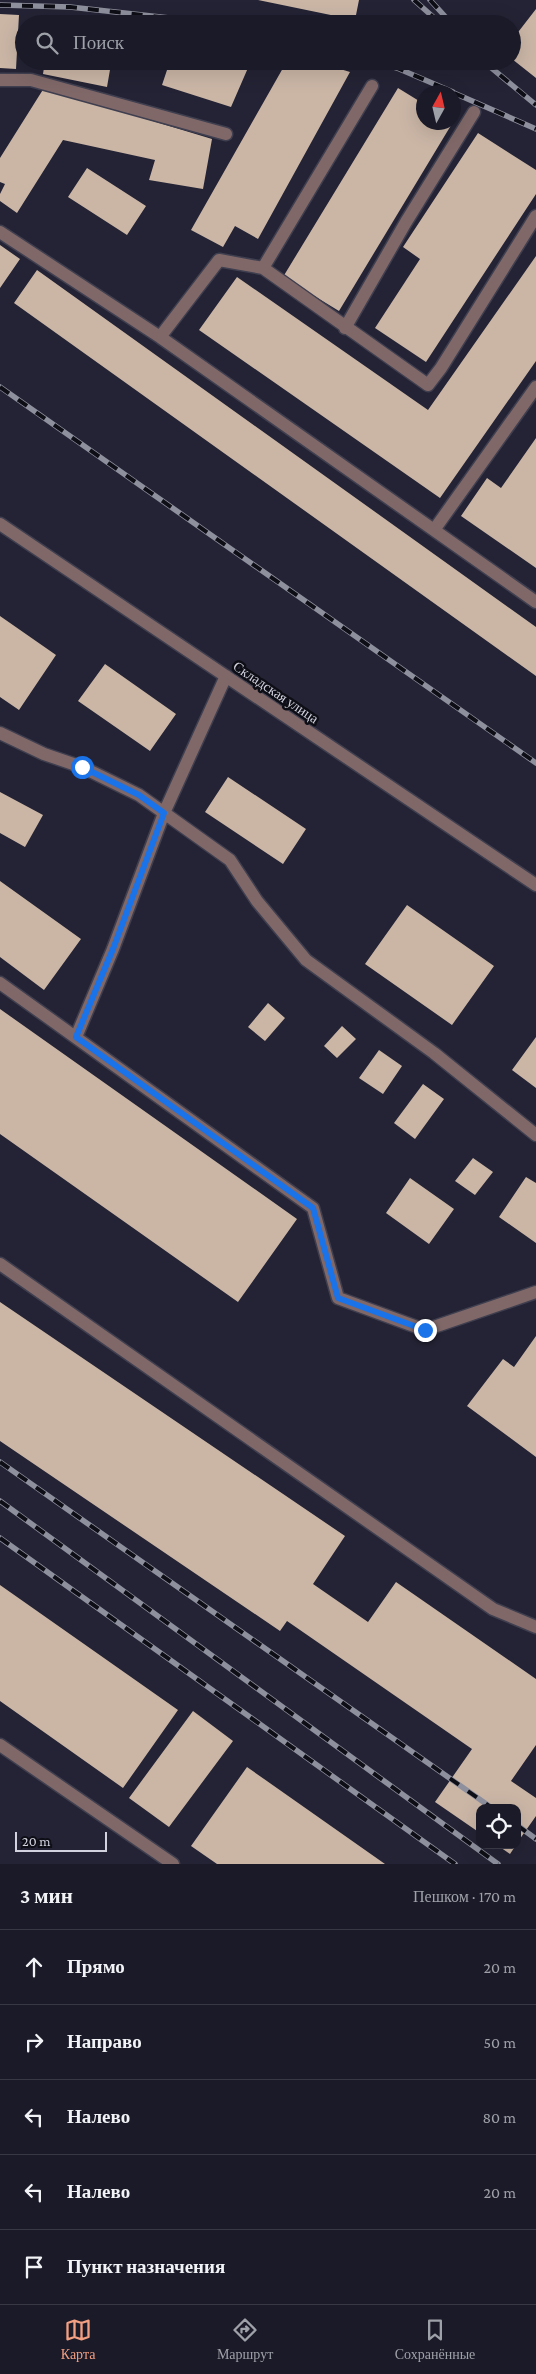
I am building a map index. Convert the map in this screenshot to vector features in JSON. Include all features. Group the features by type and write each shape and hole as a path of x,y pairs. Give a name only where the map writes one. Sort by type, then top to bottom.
{"street":[{"path":"0,80 31,80 226,134"},
{"path":"263,268 372,86"},
{"path":"345,328 406,222 474,112"},
{"path":"160,337 219,260 263,268 345,328 428,385 441,368 536,216"},
{"path":"0,232 160,337 536,602"},
{"path":"434,530 534,394"},
{"name":"Складская улица","path":"0,524 536,885"},
{"path":"76,1037 113,949 164,813 226,676"},
{"path":"0,733 44,754 90,771 139,795 230,860 257,901 306,960 434,1053 536,1135"},
{"path":"0,983 313,1208 338,1298 425,1330 536,1292"},
{"path":"0,1264 493,1609 536,1627"},
{"path":"0,1745 173,1864"}],"building":[{"path":"258,0 359,0 356,15 331,15"},
{"path":"536,9 536,78 521,66 521,28"},
{"path":"0,14 19,15 15,15 15,69 0,68"},
{"path":"44,70 110,70 107,87 43,74"},
{"path":"167,70 247,70 231,107 162,85"},
{"path":"282,70 343,70 350,72 258,239 235,226 223,247 191,230"},
{"path":"44,88 212,139 203,189 149,180 155,160 63,140 17,213 0,201 0,194 5,184 0,182 0,158"},
{"path":"398,88 416,99 416,130 448,130 339,311 283,277"},
{"path":"478,133 536,170 536,194 426,362 375,328 420,259 403,247"},
{"path":"87,168 146,206 127,235 68,197"},
{"path":"0,245 20,259 0,288"},
{"path":"536,256 536,361 440,498 199,330 237,277 428,410"},
{"path":"37,270 536,627 536,676 14,303"},
{"path":"536,438 536,568 461,516 487,478 501,488"},
{"path":"0,616 56,655 19,710 0,697"},
{"path":"105,664 176,714 150,751 78,701"},
{"path":"228,777 306,829 283,864 205,812"},
{"path":"0,792 43,815 25,847 0,833"},
{"path":"0,881 81,939 44,990 0,957"},
{"path":"407,905 494,966 452,1025 365,964"},
{"path":"268,1003 285,1018 265,1041 248,1027"},
{"path":"0,1009 297,1219 238,1302 0,1134"},
{"path":"342,1026 356,1039 337,1058 324,1046"},
{"path":"536,1037 536,1088 512,1070"},
{"path":"379,1050 402,1066 383,1094 359,1078"},
{"path":"423,1084 444,1099 415,1139 394,1123"},
{"path":"473,1158 493,1172 475,1195 455,1181"},
{"path":"526,1177 536,1183 536,1243 499,1217"},
{"path":"410,1178 454,1209 429,1244 386,1213"},
{"path":"0,1302 345,1536 313,1584 368,1622 396,1582 536,1679 536,1745 511,1781 536,1798 536,1816 521,1837 521,1804 476,1804 476,1830 435,1802 472,1749 287,1621 280,1631 0,1441"},
{"path":"536,1336 536,1457 467,1406 503,1359 514,1367"},
{"path":"0,1585 178,1710 123,1788 0,1701"},
{"path":"193,1711 233,1741 169,1827 129,1798"},
{"path":"247,1767 385,1864 217,1864 191,1846"},
{"path":"503,1849 513,1849 510,1854"}],"railway":[{"path":"414,0 431,15"},
{"path":"430,0 444,15"},
{"path":"0,5 70,7 142,15"},
{"path":"402,70 437,85"},
{"path":"494,70 536,105"},
{"path":"461,96 536,129"},
{"path":"0,387 536,763"},
{"path":"0,1462 486,1804"},
{"path":"0,1501 498,1864"},
{"path":"0,1538 455,1864"},
{"path":"521,1828 536,1839"}],"route":[{"path":"82,767 139,795 164,813 113,949 76,1037 313,1208 338,1298 425,1330"}]}
